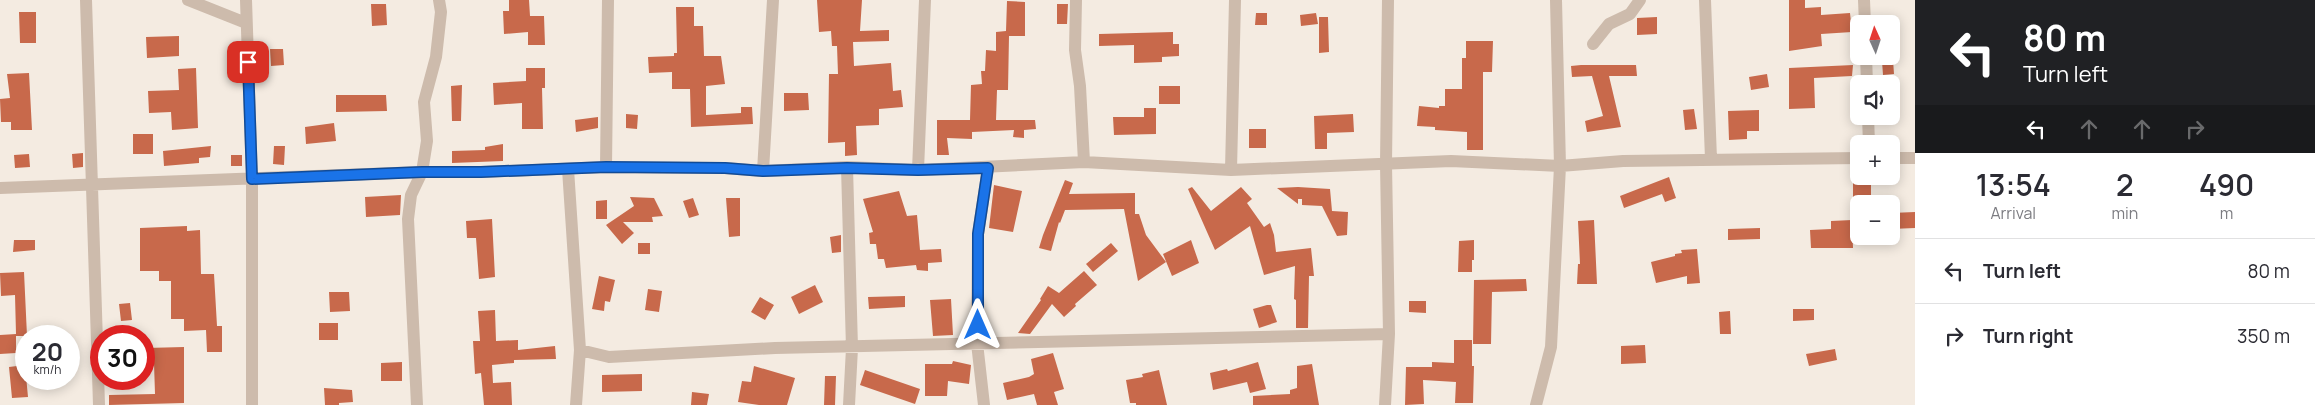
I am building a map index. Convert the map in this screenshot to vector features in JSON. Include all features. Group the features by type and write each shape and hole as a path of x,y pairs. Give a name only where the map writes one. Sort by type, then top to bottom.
{"street":[{"path":"86,0 99,405"},
{"path":"188,0 246,22"},
{"path":"246,0 252,179 252,405"},
{"path":"417,405 408,219 411,195 422,172 427,141 424,102 436,57 441,12 440,0"},
{"path":"606,167 608,0"},
{"path":"763,171 773,0"},
{"path":"918,170 925,0"},
{"path":"1076,0 1076,50 1084,162"},
{"path":"1231,170 1235,0"},
{"path":"1385,405 1389,334 1386,164 1388,0"},
{"path":"1536,405 1551,346 1560,166 1556,0"},
{"path":"1593,44 1609,24 1630,14 1640,0"},
{"path":"1704,0 1711,159"},
{"path":"1864,0 1865,15"},
{"path":"0,188 606,167 725,168 763,171 847,168 918,170 1084,162 1231,170 1451,161 1560,166 1623,161 1850,158"},
{"path":"1900,158 1915,158"},
{"path":"847,168 852,348 849,405"},
{"path":"984,405 977,343 978,234 988,168"},
{"path":"568,169 580,350 576,405"},
{"path":"580,350 609,357 774,348 852,348 977,343 1389,334"}],"building":[{"path":"509,0 529,0 530,16 544,16 545,45 528,45 528,32 504,34 503,11 509,11"},
{"path":"817,0 862,0 860,31 889,30 889,41 853,42 854,66 891,63 893,91 901,90 903,107 879,109 879,125 856,126 857,155 845,156 845,142 828,143 829,74 838,74 837,46 832,46 831,31 819,32"},
{"path":"1789,0 1805,0 1805,8 1821,7 1821,15 1850,13 1850,32 1821,34 1822,46 1789,51"},
{"path":"1007,1 1025,2 1025,36 1009,36 1008,90 997,90 996,120 1035,120 1036,129 1024,130 1024,138 1013,137 1014,130 972,132 972,139 947,138 949,155 937,155 937,120 970,120 971,85 982,84 981,71 985,71 986,50 996,51 996,32 1006,31"},
{"path":"371,4 386,4 387,25 372,26"},
{"path":"1057,4 1068,4 1067,24 1057,24"},
{"path":"676,7 694,7 694,26 703,26 704,56 721,56 725,84 706,86 706,115 741,113 741,107 752,107 753,124 691,127 690,89 672,89 672,72 649,73 648,57 674,56 674,53 677,53"},
{"path":"19,12 36,12 36,43 20,43"},
{"path":"1256,13 1267,13 1267,25 1255,25"},
{"path":"1316,13 1318,24 1301,26 1300,15"},
{"path":"1319,17 1328,17 1329,52 1319,53"},
{"path":"1657,17 1657,34 1637,35 1637,18"},
{"path":"1173,32 1173,44 1179,44 1179,56 1162,57 1162,62 1134,63 1134,45 1099,46 1099,34"},
{"path":"179,36 179,56 147,58 146,37"},
{"path":"1466,41 1493,41 1492,72 1483,72 1483,150 1467,150 1467,132 1435,130 1435,127 1417,126 1419,106 1439,108 1439,106 1445,106 1445,89 1462,89 1462,58 1466,58"},
{"path":"270,49 283,49 284,65 271,66"},
{"path":"1636,65 1637,76 1609,76 1621,127 1587,132 1585,121 1603,116 1592,76 1572,77 1571,66"},
{"path":"1853,65 1852,75 1850,76 1814,78 1815,108 1789,109 1789,68"},
{"path":"1882,65 1893,65 1894,74 1883,75"},
{"path":"196,68 198,128 172,130 171,112 149,113 148,91 179,90 178,69"},
{"path":"526,68 545,68 545,88 542,88 543,129 522,129 522,103 494,105 493,83 526,81"},
{"path":"29,73 32,130 11,130 11,122 1,122 0,99 10,98 7,74"},
{"path":"1767,74 1769,87 1751,90 1749,77"},
{"path":"462,85 461,121 452,121 451,86"},
{"path":"1159,86 1180,86 1180,104 1159,104"},
{"path":"784,93 808,93 809,110 784,111"},
{"path":"336,95 386,95 387,111 336,112"},
{"path":"1144,108 1156,108 1156,134 1114,135 1113,117 1144,117"},
{"path":"1694,109 1697,129 1685,130 1683,110"},
{"path":"1759,110 1759,131 1747,131 1747,139 1729,140 1728,111"},
{"path":"626,114 638,115 637,129 626,128"},
{"path":"1353,114 1354,132 1327,133 1327,149 1315,149 1314,116"},
{"path":"598,117 598,128 576,132 575,120"},
{"path":"334,123 336,141 306,144 305,127"},
{"path":"1249,129 1266,129 1266,148 1249,148"},
{"path":"133,134 153,134 153,154 133,154"},
{"path":"503,144 503,161 452,163 452,151 485,150 485,147"},
{"path":"211,146 210,157 199,158 199,163 164,166 163,151"},
{"path":"274,146 285,146 284,165 273,164"},
{"path":"83,153 83,167 73,168 72,154"},
{"path":"29,154 30,167 15,168 14,155"},
{"path":"231,155 242,155 242,166 231,166"},
{"path":"1669,177 1676,198 1665,202 1662,194 1624,208 1620,196"},
{"path":"1065,180 1073,183 1069,194 1135,193 1135,214 1139,214 1146,235 1166,262 1138,281 1124,209 1065,210 1059,222 1051,251 1039,248"},
{"path":"994,185 1022,191 1013,232 989,228"},
{"path":"1853,185 1871,185 1871,195 1853,195"},
{"path":"1192,187 1211,211 1241,187 1252,199 1247,203 1264,227 1270,223 1276,252 1311,248 1314,276 1309,276 1308,328 1296,328 1296,300 1294,299 1295,266 1264,275 1250,226 1215,250 1188,189"},
{"path":"1277,188 1330,189 1332,211 1348,212 1347,235 1337,236 1322,206 1302,205 1302,199 1298,199 1298,204"},
{"path":"899,191 907,216 917,215 920,250 941,249 942,262 928,263 928,271 917,270 916,265 886,268 884,259 878,259 876,244 870,244 869,233 873,232 863,199"},
{"path":"401,195 400,215 366,217 365,197"},
{"path":"630,197 654,198 663,216 652,217 653,222 623,222 634,233 622,244 606,225 634,206"},
{"path":"693,198 699,215 689,218 683,201"},
{"path":"726,198 740,198 740,236 729,237"},
{"path":"607,200 607,219 596,219 596,201"},
{"path":"1915,212 1915,228 1900,229 1900,213"},
{"path":"492,219 495,277 479,279 476,238 467,238 466,221"},
{"path":"1594,220 1597,284 1577,284 1578,264 1580,264 1578,221"},
{"path":"1850,220 1850,245 1853,245 1853,248 1811,248 1810,230 1831,229 1831,221"},
{"path":"187,226 187,231 200,230 201,274 214,274 217,326 222,326 222,352 207,352 206,330 184,331 184,319 171,319 171,281 159,281 159,271 140,271 140,228"},
{"path":"1760,228 1760,239 1728,240 1728,229"},
{"path":"841,235 841,252 832,253 830,237"},
{"path":"14,240 35,240 35,250 13,252"},
{"path":"1191,240 1199,263 1172,276 1163,254"},
{"path":"1474,240 1472,272 1458,272 1459,241"},
{"path":"638,243 650,243 650,254 638,254"},
{"path":"1111,243 1118,251 1093,272 1086,264"},
{"path":"1697,249 1700,283 1687,284 1687,276 1656,283 1651,262 1675,256 1675,254 1682,253 1681,250"},
{"path":"1084,271 1097,285 1075,304 1076,306 1064,317 1052,304 1030,334 1018,333 1041,300 1048,286 1059,293"},
{"path":"24,272 26,325 16,325 15,295 1,296 0,273"},
{"path":"599,276 615,280 610,302 605,301 604,311 592,309"},
{"path":"1526,279 1527,291 1492,292 1491,344 1473,344 1474,280"},
{"path":"815,285 823,302 799,314 791,297"},
{"path":"648,289 662,291 659,312 645,310"},
{"path":"329,292 349,292 350,311 330,312"},
{"path":"905,296 905,307 869,309 868,297"},
{"path":"760,297 774,305 765,320 751,312"},
{"path":"951,299 953,335 933,336 930,300"},
{"path":"1409,301 1426,301 1426,313 1409,312"},
{"path":"130,303 132,320 121,321 119,304"},
{"path":"1271,305 1277,322 1259,328 1253,309"},
{"path":"1793,309 1814,309 1814,320 1793,321"},
{"path":"495,310 496,341 518,340 518,350 555,346 556,359 514,360 514,363 492,365 493,383 511,382 512,405 484,405 481,373 475,374 473,341 480,341 478,311"},
{"path":"1730,311 1731,334 1720,334 1719,312"},
{"path":"319,323 338,323 338,340 319,340"},
{"path":"15,334 15,353 0,354 0,335"},
{"path":"1454,340 1472,340 1472,366 1474,366 1473,403 1455,403 1456,382 1423,380 1424,404 1405,405 1406,367 1432,367 1432,362 1454,363"},
{"path":"1645,345 1646,363 1621,364 1621,346"},
{"path":"184,347 184,403 109,405 109,395 155,394 155,348"},
{"path":"1835,349 1837,360 1809,366 1806,354"},
{"path":"1053,353 1064,389 1054,392 1058,405 1037,405 1034,394 1007,400 1003,383 1034,374 1031,359"},
{"path":"953,361 971,365 969,384 948,381 947,396 925,396 925,364 952,364"},
{"path":"402,362 402,381 381,381 381,363"},
{"path":"1258,362 1266,389 1250,393 1247,382 1213,390 1210,373 1227,369 1228,371"},
{"path":"1312,364 1319,405 1253,405 1253,396 1290,394 1290,390 1297,388 1297,366"},
{"path":"15,366 15,390 27,390 28,397 12,398 9,367"},
{"path":"754,366 795,378 787,405 759,405 738,402 742,381 751,382"},
{"path":"865,370 920,389 915,404 860,385"},
{"path":"1159,370 1167,405 1136,405 1136,403 1130,403 1126,380 1143,377 1142,374"},
{"path":"642,374 642,391 602,392 602,375"},
{"path":"825,376 836,376 835,405 824,405"},
{"path":"324,388 352,390 353,402 325,405"},
{"path":"692,392 709,394 707,405 691,405"}],"route":[{"path":"248,62 252,179 606,167 725,168 763,171 847,168 918,170 988,168 978,234 978,325"}]}
